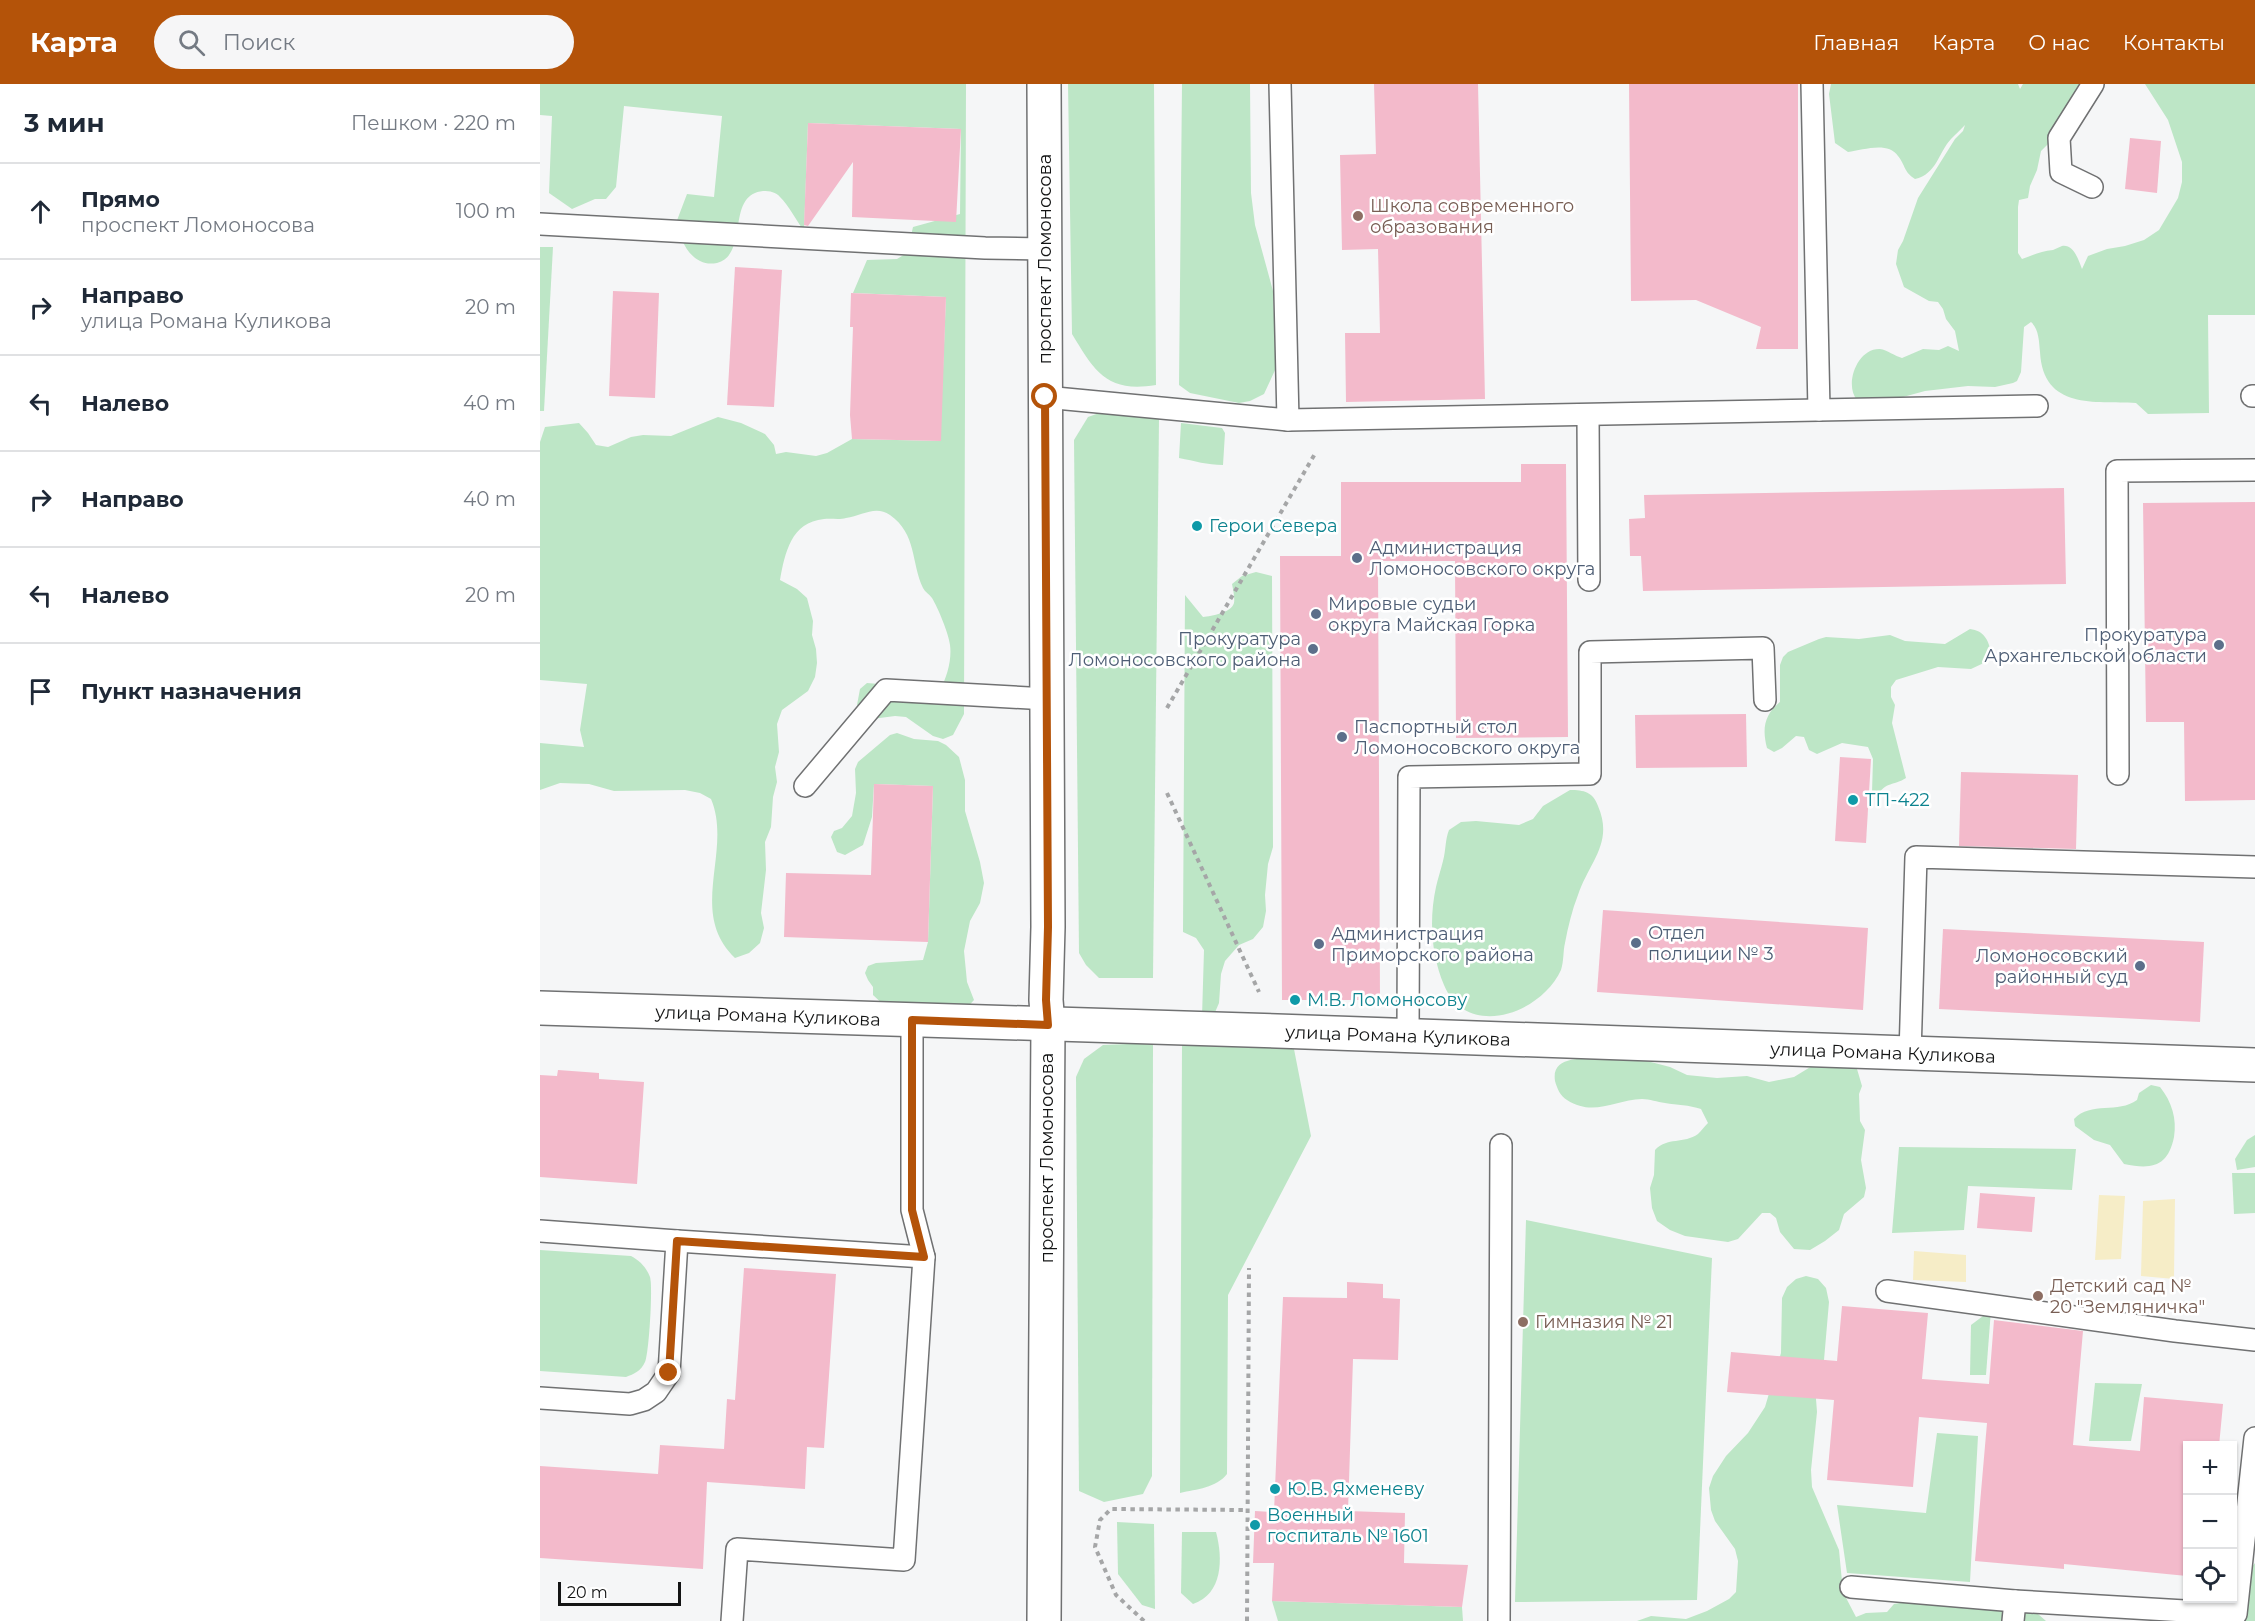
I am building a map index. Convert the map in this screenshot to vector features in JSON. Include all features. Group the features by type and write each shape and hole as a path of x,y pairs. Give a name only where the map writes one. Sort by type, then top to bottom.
{"street":[{"name":"проспект Ломоносова","path":"1044,84 1048,927 1044,1621"},
{"name":"улица Романа Куликова","path":"540,1008 2255,1065"}],"lane":[{"path":"1280,84 1288,420"},
{"path":"1812,84 1819,410"},
{"path":"2092,187 2061,172 2059,138 2093,84"},
{"path":"540,224 985,249 1045,249"},
{"path":"1045,397 1288,420 1335,421 2037,406"},
{"path":"1588,415 1589,580"},
{"path":"2118,774 2117,471 2255,470"},
{"path":"1408,1037 1409,777 1590,774 1590,652 1763,648 1766,700"},
{"path":"805,786 886,690 1047,699"},
{"path":"1910,1054 1916,857 2255,867"},
{"path":"732,1621 737,1549 904,1560 924,1257 912,1210 912,1020"},
{"path":"1499,1621 1502,1145"},
{"path":"540,1231 924,1257"},
{"path":"540,1398 630,1404 644,1400 656,1392 669,1373 677,1241"},
{"path":"1887,1291 2255,1340"},
{"path":"1851,1587 2014,1611 2236,1614 2255,1438"}],"path":[{"path":"1167,708 1335,421"},
{"path":"1167,793 1277,1031"},
{"path":"1247,1621 1249,1268"},
{"path":"1144,1621 1116,1595 1095,1547 1100,1520 1112,1509 1246,1510"}],"green space":[{"path":"540,84 966,84 964,714 953,735 943,739 933,736 906,717 872,719 857,705 860,689 867,683 940,689 950,662 948,634 932,598 923,588 909,540 899,523 884,512 874,511 843,519 813,521 797,532 787,550 780,580 797,589 807,598 813,621 812,635 816,649 815,677 808,691 782,710 777,724 779,752 775,767 777,782 773,797 771,827 765,842 766,870 761,913 764,928 760,943 749,953 735,958 721,940 714,921 712,901 717,839 716,819 711,799 700,793 685,790 614,791 589,784 560,783 540,790 540,743 584,747 580,730 587,684 540,680 540,442 545,427 579,423 596,445 608,447 631,437 671,436 718,417 741,423 765,434 774,445 776,454 786,452 816,456 827,453 852,439 940,441 946,297 853,293 867,260 897,259 907,253 913,227 960,214 961,129 808,123 804,231 777,194 763,191 751,195 744,203 740,213 733,249 727,257 717,263 708,264 695,258 687,250 676,223 687,194 714,197 722,116 624,106 616,187 606,199 595,199 572,209 549,193 552,116 540,115"},
{"path":"1068,84 1154,84 1156,385 1125,386 1104,377 1088,359 1072,334"},
{"path":"1182,84 1250,84 1251,193 1255,225 1273,291 1276,368 1264,394 1250,401 1239,403 1190,393 1179,385"},
{"path":"1831,84 2018,84 2020,89 2023,84 2086,84 2053,139 2041,151 2028,198 2019,200 2018,207 2018,253 2022,259 2066,246 2075,254 2082,269 2088,256 2144,240 2159,230 2178,198 2182,182 2182,162 2168,120 2145,84 2255,84 2255,315 2208,315 2209,413 2148,414 2136,403 2088,401 2061,393 2050,384 2043,371 2038,336 2031,322 2024,327 2021,372 2017,381 2013,383 1995,387 1968,386 1925,391 1881,403 1857,400 1853,393 1852,377 1859,361 1872,350 1880,349 1902,358 1923,349 1939,350 1948,346 1959,351 1955,331 1938,302 1929,301 1904,287 1896,264 1898,250 1918,198 1965,125 1951,139 1933,168 1915,179 1906,171 1894,151 1875,148 1848,152 1835,143 1829,94"},
{"path":"540,247 553,247 544,411 540,411"},
{"path":"1102,412 1159,419 1153,978 1099,978 1086,965 1079,953 1074,440 1088,417"},
{"path":"1181,423 1222,428 1225,433 1223,465 1179,458"},
{"path":"1256,572 1272,576 1273,847 1268,864 1266,911 1263,927 1253,939 1239,945 1225,961 1221,974 1219,1003 1213,1017 1202,1017 1204,950 1196,938 1183,932 1185,595 1203,617 1221,613 1234,603 1232,584 1242,576"},
{"path":"1970,629 1979,632 1987,640 1991,652 1988,661 1971,669 1938,667 1896,680 1891,687 1891,697 1895,705 1892,723 1906,778 1887,786 1877,796 1872,793 1873,759 1868,747 1842,743 1817,754 1809,750 1804,737 1796,736 1774,752 1767,748 1766,723 1771,712 1780,702 1780,665 1788,652 1826,637 1859,639 1890,635 1905,641 1945,644"},
{"path":"897,733 914,739 938,741 946,745 959,757 965,780 965,811 984,883 980,903 970,921 964,951 967,982 974,1000 962,1013 888,1009 873,995 873,987 865,973 868,966 876,963 923,960 928,942 933,786 874,784 872,817 863,845 845,855 837,852 831,837 834,831 842,828 852,816 856,793 855,769 858,762 890,735"},
{"path":"1570,790 1584,791 1591,795 1598,806 1603,831 1602,842 1572,913 1561,970 1551,986 1538,999 1521,1009 1504,1015 1486,1016 1469,1012 1455,1002 1444,985 1436,961 1432,936 1434,899 1449,830 1461,822 1519,825 1533,819 1543,806"},
{"path":"1153,1043 1152,1476 1143,1494 1104,1502 1079,1491 1076,1077 1084,1059 1103,1045"},
{"path":"1182,1044 1293,1044 1311,1136 1228,1295 1227,1474 1212,1485 1180,1493"},
{"path":"1600,1056 1647,1061 1670,1067 1687,1075 1717,1078 1747,1076 1769,1082 1794,1077 1812,1066 1850,1066 1857,1069 1862,1086 1859,1094 1860,1121 1865,1130 1861,1160 1866,1188 1864,1197 1844,1214 1839,1230 1810,1250 1794,1249 1780,1232 1776,1218 1770,1213 1762,1213 1738,1239 1728,1242 1685,1236 1670,1230 1657,1221 1652,1208 1650,1188 1654,1175 1655,1150 1665,1143 1693,1137 1708,1123 1701,1109 1648,1099 1586,1107 1565,1098 1559,1092 1555,1081 1558,1067 1570,1060"},
{"path":"2151,1085 2160,1087 2164,1093 2173,1111 2175,1124 2171,1147 2168,1154 2158,1164 2134,1166 2124,1164 2110,1145 2094,1140 2075,1126 2074,1119 2088,1110 2130,1104 2137,1100 2139,1093"},
{"path":"2255,1135 2255,1167 2237,1170 2235,1159 2247,1140"},
{"path":"1899,1147 2076,1149 2072,1190 1968,1186 1964,1230 1892,1233"},
{"path":"2232,1173 2255,1173 2255,1213 2234,1214"},
{"path":"1526,1220 1712,1258 1697,1600 1515,1602"},
{"path":"540,1250 631,1256 645,1267 651,1283 650,1320 645,1362 639,1370 626,1377 540,1371"},
{"path":"1806,1276 1818,1279 1826,1288 1829,1302 1824,1360 1816,1399 1812,1487 1839,1550 1843,1592 1856,1617 1866,1613 1887,1612 1894,1604 1918,1600 2038,1614 2046,1621 1637,1621 1651,1616 1686,1619 1707,1611 1729,1599 1736,1592 1738,1561 1735,1549 1715,1521 1711,1510 1709,1488 1713,1476 1726,1456 1748,1433 1765,1407 1781,1353 1782,1298 1787,1287 1796,1279"},
{"path":"1991,1310 1986,1375 1970,1375 1971,1325"},
{"path":"2095,1383 2142,1384 2131,1441 2089,1441"},
{"path":"1937,1433 1978,1436 1970,1582 1847,1573 1837,1505 1926,1513"},
{"path":"1117,1522 1154,1524 1155,1609 1142,1605 1118,1574"},
{"path":"1182,1532 1216,1532 1220,1553 1215,1584 1203,1599 1193,1604 1181,1593"},
{"path":"2255,1563 2255,1621 2190,1621 2206,1607 2217,1603 2237,1603 2237,1587"},
{"path":"1272,1601 1462,1607 1463,1621 1278,1621"}],"sand":[{"path":"2099,1195 2125,1196 2121,1259 2095,1260"},
{"path":"2175,1199 2174,1279 2141,1276 2143,1201"},
{"path":"1914,1251 1966,1255 1966,1282 1913,1280"}],"building":[{"path":"1374,84 1478,84 1485,399 1346,402 1345,333 1380,333 1378,249 1342,250 1340,155 1376,154"},
{"path":"1629,84 1798,84 1798,349 1756,349 1761,327 1696,300 1631,301"},
{"path":"808,123 961,129 956,222 852,217 853,162 808,226 804,225"},
{"path":"2130,138 2161,141 2157,193 2125,189"},
{"path":"735,267 782,270 774,407 727,405"},
{"path":"613,291 659,293 655,398 609,396"},
{"path":"851,293 946,297 941,441 852,439 850,415 853,327 850,327"},
{"path":"1521,464 1566,464 1568,737 1456,738 1455,561 1378,561 1380,1000 1282,1000 1280,556 1341,556 1341,482 1521,482"},
{"path":"2064,488 2066,584 1643,591 1641,556 1630,556 1629,519 1645,518 1644,495"},
{"path":"2255,502 2255,800 2185,801 2184,722 2146,722 2143,503"},
{"path":"1746,714 1747,767 1636,768 1635,715"},
{"name":"ТП-422","path":"1840,757 1871,759 1866,843 1835,841"},
{"path":"1961,772 2078,775 2076,849 1959,846"},
{"path":"874,784 933,786 928,942 784,937 786,873 871,875"},
{"path":"1603,910 1868,928 1863,1010 1597,992"},
{"path":"1943,929 2204,942 2200,1022 1939,1009"},
{"path":"558,1070 599,1073 599,1079 644,1082 637,1184 540,1177 540,1075 557,1076"},
{"path":"1980,1193 2035,1197 2032,1232 1977,1228"},
{"path":"744,1268 836,1274 824,1448 807,1447 805,1489 707,1482 703,1569 540,1558 540,1466 658,1474 660,1445 724,1449 727,1399 735,1400"},
{"path":"1347,1282 1383,1284 1383,1298 1400,1299 1398,1360 1353,1359 1348,1511 1405,1513 1404,1563 1468,1565 1462,1607 1272,1601 1274,1563 1253,1563 1255,1511 1274,1512 1283,1297 1347,1298"},
{"path":"1842,1306 1928,1313 1922,1379 1989,1384 1994,1320 2083,1331 2073,1445 2140,1451 2144,1397 2223,1404 2219,1441 2183,1441 2183,1576 2064,1564 2064,1569 1975,1561 1987,1423 1919,1417 1913,1487 1827,1480 1834,1400 1727,1392 1731,1352 1837,1361"}],"place":[{"name":"Школа современного образования","path":"1358,216"},
{"name":"Герои Севера","path":"1197,526"},
{"name":"Администрация Ломоносовского округа","path":"1357,558"},
{"name":"Мировые судьи округа Майская Горка","path":"1316,614"},
{"name":"Прокуратура Архангельской области","path":"2219,645"},
{"name":"Прокуратура Ломоносовского района","path":"1313,649"},
{"name":"Паспортный стол Ломоносовского округа","path":"1342,737"},
{"name":"ТП-422","path":"1853,800"},
{"name":"Отдел полиции № 3","path":"1636,943"},
{"name":"Администрация Приморского района","path":"1319,944"},
{"name":"Ломоносовский районный cуд","path":"2140,966"},
{"name":"М.В. Ломоносову","path":"1295,1000"},
{"name":"Детский сад № 20 \"Земляничка\"","path":"2038,1296"},
{"name":"Гимназия № 21","path":"1523,1322"},
{"name":"Ю.В. Яхменеву","path":"1275,1489"},
{"name":"Военный госпиталь № 1601","path":"1255,1525"}],"route":[{"path":"669,1373 677,1241 924,1257 912,1210 912,1020 1048,1025 1046,1000 1048,927 1045,397"}]}
